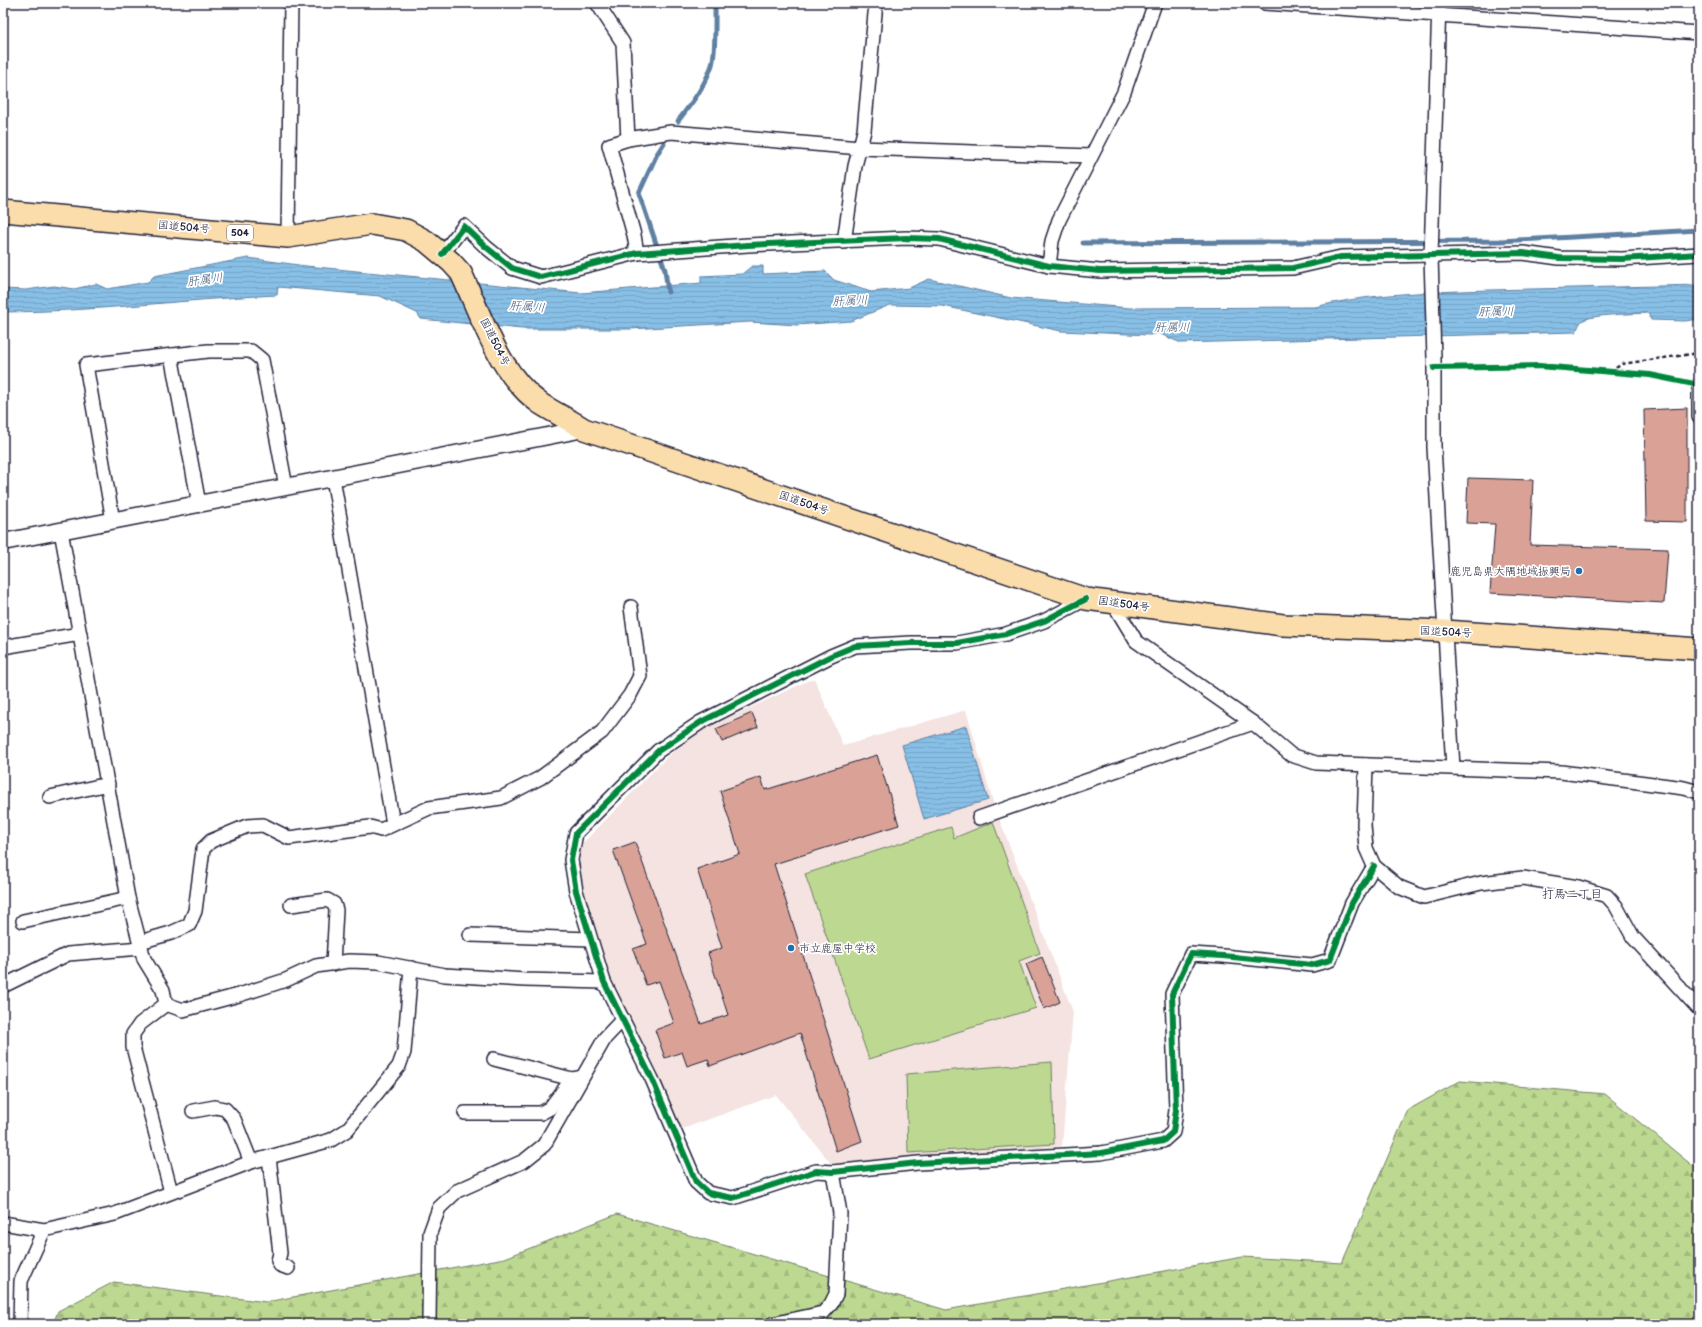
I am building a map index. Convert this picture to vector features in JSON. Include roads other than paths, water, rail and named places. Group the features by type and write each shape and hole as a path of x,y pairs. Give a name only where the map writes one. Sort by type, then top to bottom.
{"highway":[{"name":"国道504号","path":"3,211 288,237 372,224 406,230 426,241 442,254 461,273 503,363 524,389 541,404 584,428 1086,599 1283,625 1445,631 1699,649"}],"street":[{"path":"288,237 291,3"},
{"path":"597,3 622,43 628,139"},
{"path":"844,242 855,166 864,131 876,3"},
{"path":"1049,266 1052,241 1059,220 1124,92 1155,3"},
{"path":"1264,3 1438,9 1699,32"},
{"path":"1438,9 1431,256 1434,359 1434,447 1454,768"},
{"path":"637,253 634,235 609,145 628,139 671,132 860,148 1091,156"},
{"path":"442,254 464,226 486,247 512,268 541,277 637,253 748,245 844,242 906,238 939,239 1049,266 1100,271 1293,268 1341,257 1523,253 1559,258 1622,259 1699,254"},
{"path":"113,521 86,365 208,351 251,351 262,360 286,487"},
{"path":"171,355 199,504"},
{"path":"1699,385 1699,417"},
{"path":"3,542 584,428"},
{"path":"333,478 393,824"},
{"path":"61,531 128,898 144,959 163,990 166,1004"},
{"path":"1086,599 1044,621 1006,634 957,643 911,643 855,646 831,656 730,706 701,722 658,751 576,833 571,860 576,891 604,982 652,1078 696,1182 708,1193 733,1198 816,1171 833,1172 918,1163 1101,1153 1163,1141 1173,1132 1176,1110 1172,994 1191,954 1312,965 1330,960 1352,903 1374,866"},
{"path":"1113,603 1136,641 1253,723 1291,755 1316,763 1561,772 1684,788 1699,792"},
{"path":"3,986 68,954 140,945 189,925 195,911 203,849 211,841 247,826 263,825 289,838 370,828 381,830 429,808 501,798 540,778 602,732 630,695 640,676 631,607"},
{"path":"3,647 80,634"},
{"path":"979,818 1253,723"},
{"path":"1366,765 1364,825 1366,848 1374,866 1399,887 1424,897 1481,883 1523,878 1578,888 1608,896 1616,906 1632,937 1699,1009"},
{"path":"50,797 108,784"},
{"path":"23,921 128,898"},
{"path":"291,905 326,900 334,904 336,910 334,964"},
{"path":"470,935 590,939"},
{"path":"166,1004 183,1010 239,995 286,980 316,966 349,961 378,962 446,975 525,980 604,982"},
{"path":"3,1223 44,1230 115,1214 251,1162 332,1140 347,1130 398,1066 404,1052 411,968"},
{"path":"166,1004 140,1024 133,1034 133,1047 171,1192"},
{"path":"465,1114 541,1113 550,1108 577,1078 605,1038 623,1019"},
{"path":"494,1059 577,1078"},
{"path":"429,1324 430,1233 439,1208 457,1191 524,1160 544,1145 577,1078"},
{"path":"193,1112 215,1108 225,1109 234,1119 251,1162"},
{"path":"269,1157 280,1253 278,1261 280,1265 288,1268"},
{"path":"772,1324 823,1313 831,1304 836,1294 840,1214 833,1172"},
{"path":"20,1324 21,1281 44,1230"}],"water":[{"name":"肝属川","path":"248,258 306,266 581,293 701,283 701,276 742,274 752,266 763,266 763,274 825,271 834,280 871,292 909,288 929,279 1011,298 1130,308 1315,307 1336,302 1380,296 1424,293 1699,285 1699,319 1685,321 1651,320 1648,313 1624,314 1587,319 1579,324 1576,332 1181,343 1158,333 1150,335 1061,331 943,306 890,305 851,321 797,325 750,322 630,329 522,329 421,319 417,313 380,296 278,287 277,295 106,308 3,312 3,289 26,290 54,286 74,289 96,284 107,289 148,282 154,276"},
{"path":"966,726 988,800 924,819 902,745"}],"waterway":[{"path":"678,121 702,87 712,65 715,44 715,3"},
{"path":"664,143 657,154 639,193 665,270 668,292"},
{"path":"1083,243 1500,241 1699,230"}],"place":[{"name":"鹿児島県大隅地域振興局","path":"1579,571"},
{"name":"市立鹿屋中学校","path":"791,948"}],"district":[{"name":"打馬二丁目","path":"1572,894"}]}
